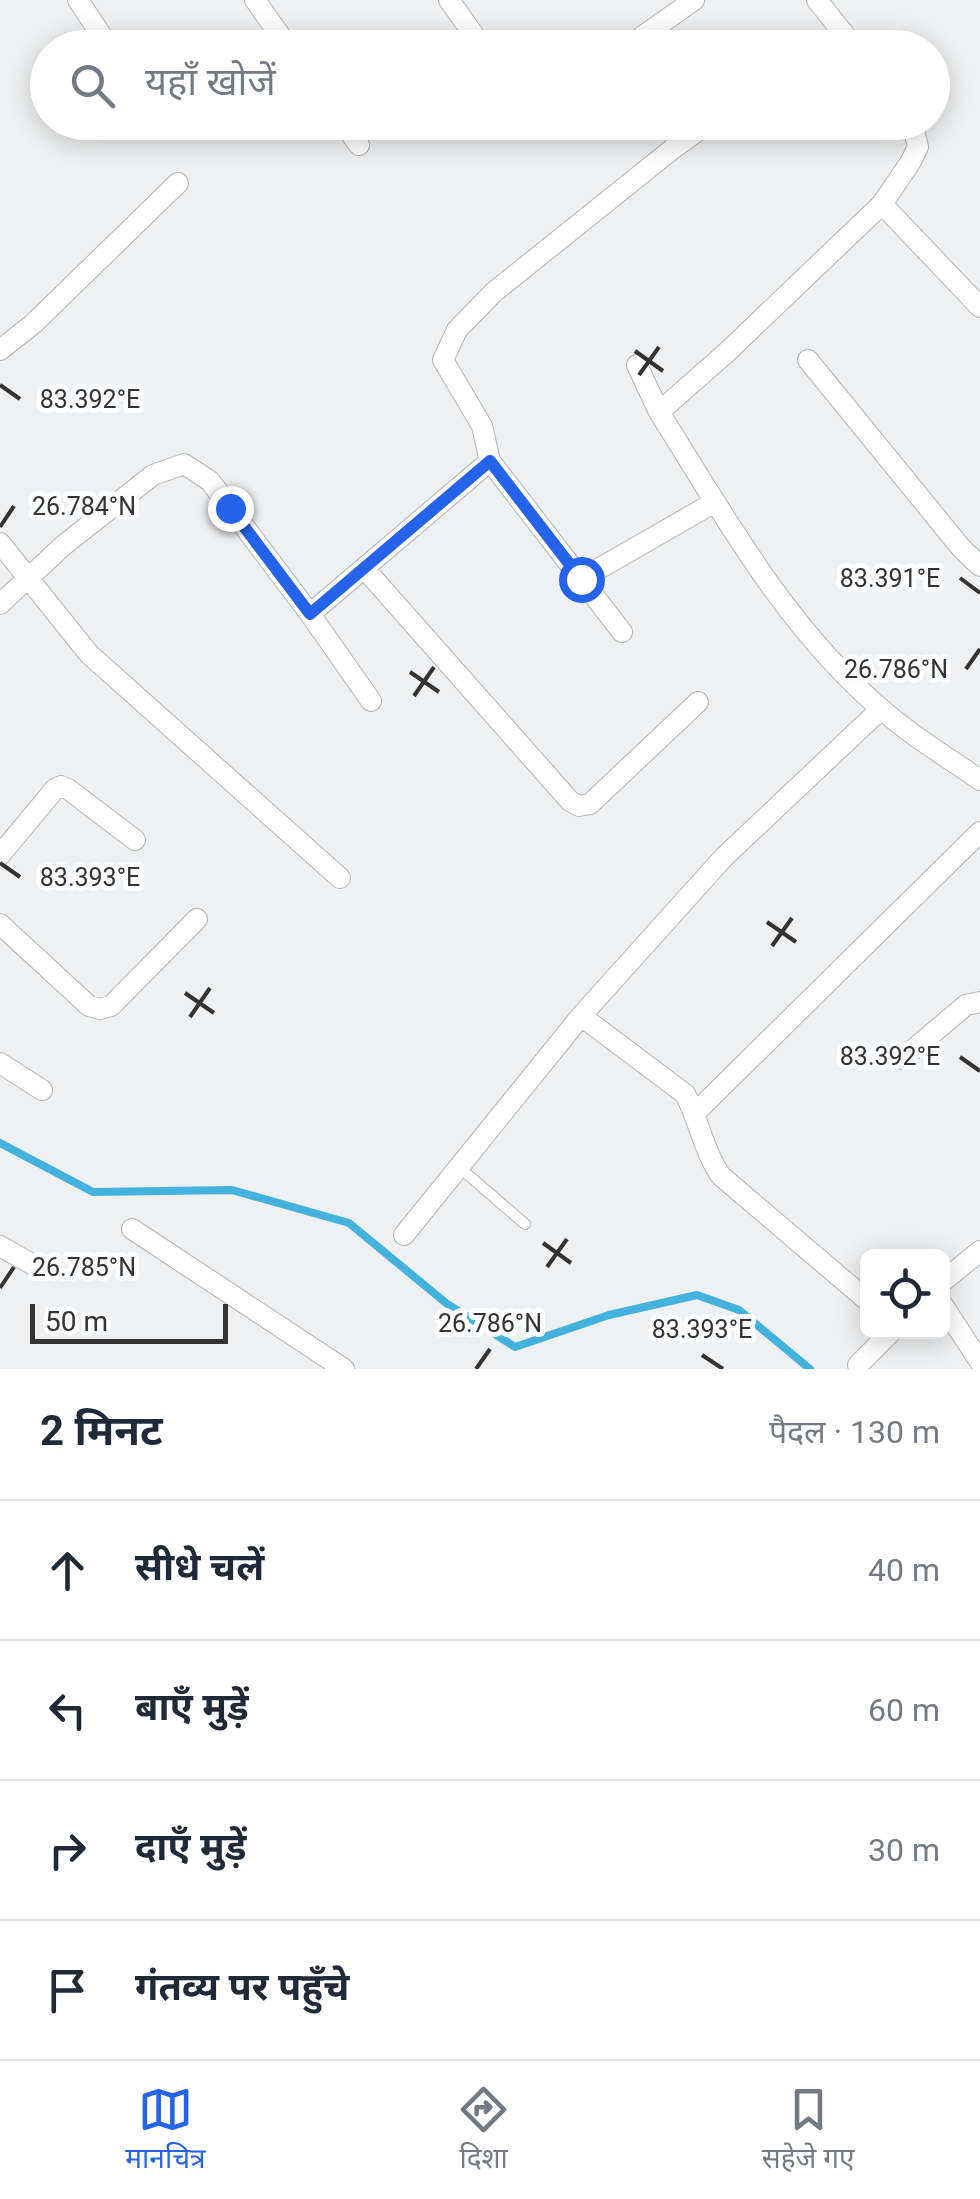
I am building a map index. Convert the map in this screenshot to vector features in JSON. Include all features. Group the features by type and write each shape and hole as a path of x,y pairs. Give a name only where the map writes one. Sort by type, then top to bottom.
{"street":[{"path":"78,0 98,30"},
{"path":"255,0 276,30"},
{"path":"449,0 470,30"},
{"path":"652,30 694,0"},
{"path":"817,0 841,30"},
{"path":"355,140 359,146"},
{"path":"622,632 490,461 482,426 443,360 457,330 494,292 685,140"},
{"path":"659,412 882,204 910,164 918,147 916,140"},
{"path":"0,350 34,324 178,182"},
{"path":"882,204 980,307"},
{"path":"808,360 980,566"},
{"path":"636,365 659,412 754,565 788,611 881,709 980,780"},
{"path":"310,614 490,461"},
{"path":"0,604 64,545 153,475 184,464 210,481 371,701"},
{"path":"581,579 715,502"},
{"path":"0,543 90,654 340,878"},
{"path":"364,568 578,806 590,804 698,702"},
{"path":"404,1235 581,1016 724,858 881,709"},
{"path":"0,855 61,786 135,840"},
{"path":"695,1114 980,832"},
{"path":"0,924 89,1006 100,1009 110,1006 197,919"},
{"path":"902,1059 966,1005 980,1002"},
{"path":"581,1016 685,1094 720,1176 860,1293"},
{"path":"0,1063 42,1090"},
{"path":"132,1229 344,1369"},
{"path":"0,1246 37,1266"},
{"path":"950,1275 980,1251"},
{"path":"950,1316 980,1362"},
{"path":"858,1365 884,1339"}],"lane":[{"path":"459,1167 525,1224"}],"waterway":[{"path":"0,1143 93,1192 232,1190 349,1223 446,1303 515,1347 609,1315 697,1295 739,1310 810,1369"}],"route":[{"path":"230,508 310,614 490,461 581,579"}]}
